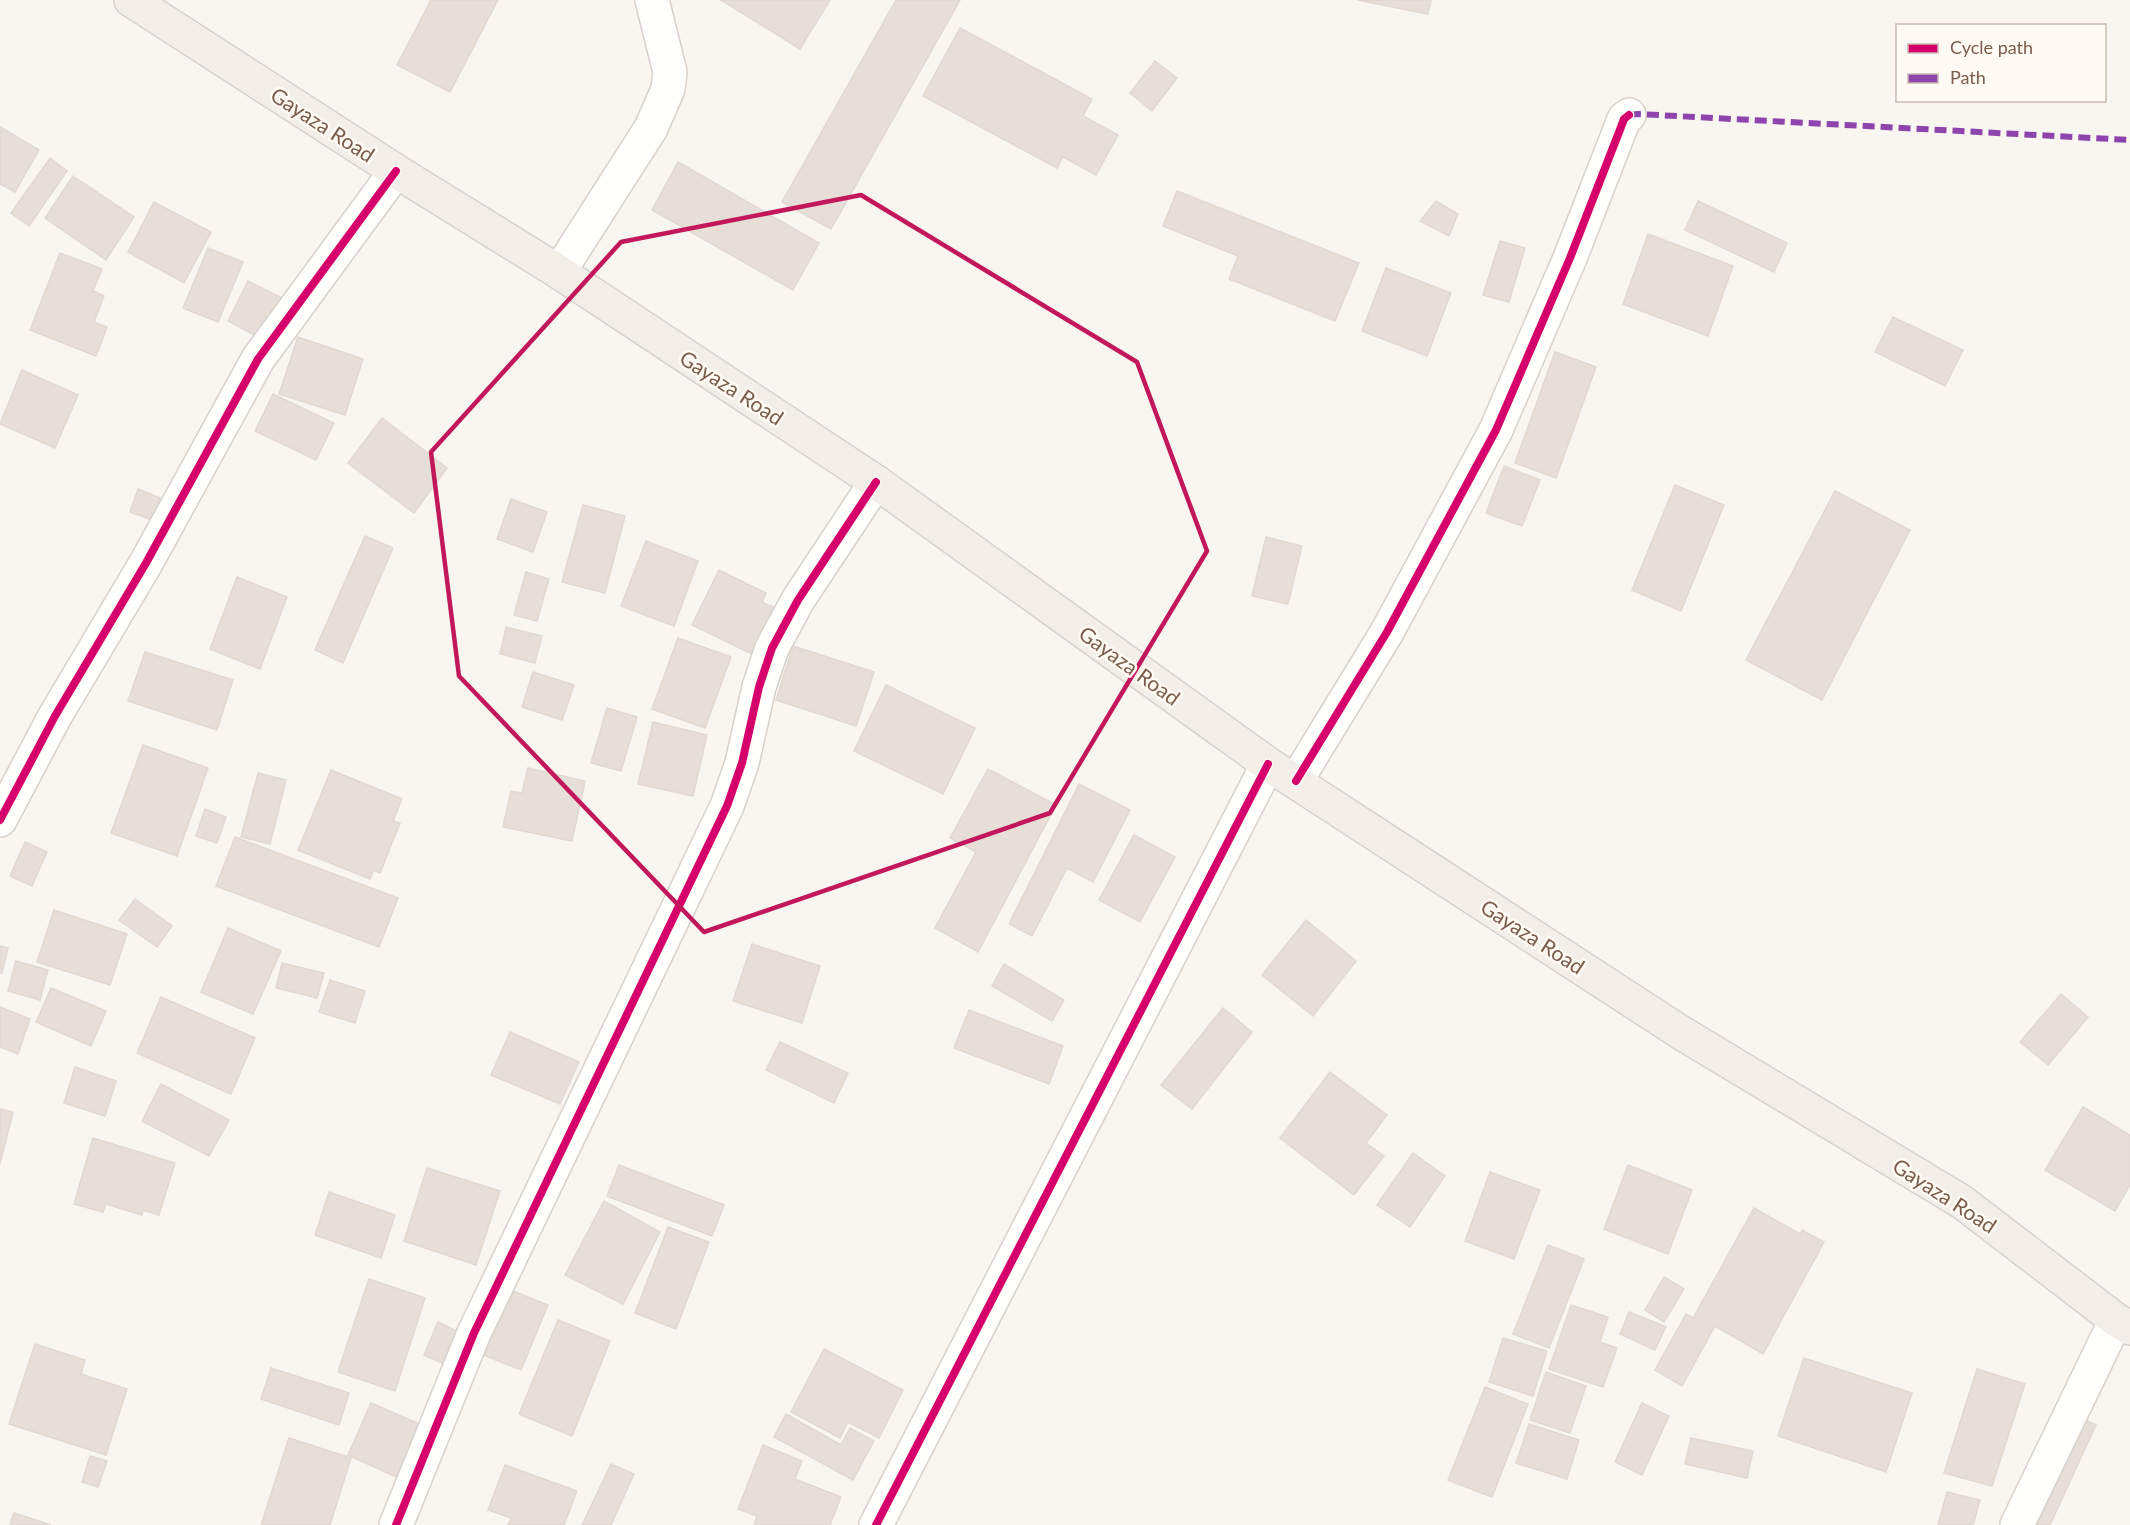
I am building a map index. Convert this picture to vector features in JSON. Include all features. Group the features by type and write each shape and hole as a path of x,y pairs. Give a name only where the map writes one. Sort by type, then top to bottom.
{"main road":[{"name":"Gayaza Road","path":"130,0 396,171 559,272 876,482 1268,764 1680,1032 1962,1202 2123,1324"}],"street":[{"path":"559,272 651,128 668,89 670,72 652,0"},
{"path":"1296,781 1387,632 1496,430 1570,258 1621,126 1629,115"},
{"path":"0,820 55,716 146,563 258,359 396,171"},
{"path":"396,1525 474,1333 727,806 742,763 759,687 772,648 798,600 876,482"},
{"path":"876,1525 1268,764"},
{"path":"2017,1525 2123,1324"}],"highlighted area":[{"path":"861,195 1137,362 1207,551 1050,813 704,932 459,676 431,452 621,242"}],"building":[{"path":"431,0 498,0 450,92 397,65"},
{"path":"721,0 830,0 800,49"},
{"path":"896,0 960,0 831,229 782,202"},
{"path":"1358,0 1431,0 1428,14"},
{"path":"960,28 1092,99 1083,116 1118,135 1096,175 1063,157 1057,168 923,96"},
{"path":"1155,61 1177,78 1152,111 1130,93"},
{"path":"0,127 39,150 15,192 0,184"},
{"path":"50,158 67,171 29,226 11,213"},
{"path":"678,162 819,243 793,290 652,210"},
{"path":"73,176 134,217 106,260 45,218"},
{"path":"1177,191 1359,263 1335,321 1229,279 1238,256 1163,226"},
{"path":"1436,201 1458,214 1449,236 1420,221"},
{"path":"1698,201 1787,243 1774,272 1685,230"},
{"path":"154,202 211,232 184,283 128,252"},
{"path":"1648,234 1733,266 1708,336 1623,304"},
{"path":"1500,241 1525,248 1509,302 1483,295"},
{"path":"208,248 243,262 218,322 183,308"},
{"path":"60,253 102,269 93,291 104,296 94,322 107,327 96,356 30,330"},
{"path":"1386,268 1451,293 1427,356 1362,331"},
{"path":"248,281 282,298 262,339 228,321"},
{"path":"1893,317 1963,350 1945,386 1875,352"},
{"path":"298,337 363,359 345,415 279,394"},
{"path":"1555,352 1596,367 1556,478 1515,463"},
{"path":"22,370 78,395 55,448 0,424"},
{"path":"273,394 334,423 316,460 255,431"},
{"path":"382,418 447,468 414,513 348,463"},
{"path":"1504,466 1540,480 1522,526 1486,513"},
{"path":"1675,485 1724,505 1681,611 1632,590"},
{"path":"138,489 160,498 152,520 130,512"},
{"path":"1835,491 1910,530 1822,700 1746,660"},
{"path":"511,499 547,512 533,552 497,539"},
{"path":"583,505 625,516 605,593 562,582"},
{"path":"365,536 393,548 343,663 315,650"},
{"path":"1266,537 1302,546 1288,604 1252,596"},
{"path":"646,541 698,561 674,626 621,606"},
{"path":"719,570 766,593 762,602 781,611 758,657 692,625"},
{"path":"526,572 549,579 537,621 514,615"},
{"path":"237,577 287,597 260,669 210,649"},
{"path":"506,627 542,636 535,663 500,654"},
{"path":"678,638 731,657 705,728 652,709"},
{"path":"793,646 874,672 856,726 776,700"},
{"path":"145,652 233,680 217,730 128,701"},
{"path":"533,672 574,685 562,720 522,707"},
{"path":"886,685 975,728 943,794 854,751"},
{"path":"607,708 637,717 621,771 591,763"},
{"path":"653,722 707,735 693,796 638,784"},
{"path":"143,745 208,768 177,856 111,833"},
{"path":"528,768 585,781 572,841 503,827 511,791 522,793"},
{"path":"988,769 1056,805 978,952 935,928 976,852 950,838"},
{"path":"331,770 402,799 393,821 400,823 380,873 373,870 370,879 298,850"},
{"path":"258,773 286,780 270,844 241,837"},
{"path":"1079,784 1130,810 1093,882 1067,868 1032,936 1009,924"},
{"path":"205,809 226,817 217,843 196,836"},
{"path":"1134,835 1175,857 1140,922 1099,900"},
{"path":"235,837 398,898 379,947 216,886"},
{"path":"25,842 47,852 32,886 10,876"},
{"path":"135,899 172,926 157,947 119,920"},
{"path":"54,910 127,934 110,985 37,962"},
{"path":"1306,920 1356,961 1313,1016 1262,975"},
{"path":"228,928 281,951 253,1014 201,992"},
{"path":"752,944 820,966 802,1023 733,1001"},
{"path":"0,946 8,948 2,973 0,973"},
{"path":"16,961 48,970 40,1000 8,991"},
{"path":"282,963 324,973 317,998 276,988"},
{"path":"1004,964 1064,1000 1052,1021 992,986"},
{"path":"330,980 365,991 355,1023 319,1012"},
{"path":"51,988 106,1011 91,1046 36,1022"},
{"path":"2061,994 2088,1017 2048,1065 2020,1042"},
{"path":"161,997 255,1038 231,1094 137,1053"},
{"path":"0,1007 30,1019 18,1054 0,1047"},
{"path":"1223,1008 1252,1032 1192,1109 1161,1085"},
{"path":"969,1010 1063,1046 1049,1084 954,1048"},
{"path":"510,1032 579,1062 560,1104 491,1075"},
{"path":"780,1042 848,1073 834,1103 766,1070"},
{"path":"75,1067 116,1081 105,1116 64,1103"},
{"path":"1330,1072 1387,1115 1366,1143 1384,1156 1354,1195 1280,1138"},
{"path":"161,1084 229,1120 209,1156 142,1121"},
{"path":"2083,1107 2130,1135 2130,1185 2115,1211 2045,1170"},
{"path":"0,1109 13,1112 0,1164"},
{"path":"93,1138 175,1163 159,1215 143,1210 142,1215 106,1204 103,1212 74,1204"},
{"path":"1413,1153 1445,1176 1410,1227 1377,1205"},
{"path":"619,1165 724,1205 712,1236 607,1196"},
{"path":"1628,1165 1692,1190 1668,1254 1604,1229"},
{"path":"427,1168 500,1191 476,1265 404,1241"},
{"path":"1490,1172 1540,1190 1514,1259 1465,1241"},
{"path":"329,1192 395,1215 381,1258 315,1235"},
{"path":"604,1201 660,1232 623,1304 565,1275"},
{"path":"1754,1208 1800,1234 1802,1230 1824,1242 1763,1354 1715,1326 1682,1386 1655,1370 1686,1314 1693,1318"},
{"path":"668,1227 709,1242 676,1329 635,1313"},
{"path":"1548,1245 1584,1259 1549,1348 1513,1334"},
{"path":"1664,1277 1684,1289 1664,1322 1645,1310"},
{"path":"369,1279 425,1298 395,1391 338,1372"},
{"path":"508,1289 548,1305 521,1370 481,1354"},
{"path":"1571,1305 1608,1317 1600,1342 1617,1348 1603,1387 1549,1369"},
{"path":"1629,1312 1666,1327 1655,1350 1620,1334"},
{"path":"558,1320 610,1341 572,1436 519,1414"},
{"path":"438,1322 463,1334 449,1366 424,1355"},
{"path":"1503,1338 1547,1351 1533,1396 1489,1382"},
{"path":"35,1344 85,1360 81,1374 127,1389 106,1455 9,1424"},
{"path":"824,1349 903,1390 879,1438 848,1422 840,1438 791,1412"},
{"path":"1804,1358 1912,1393 1886,1472 1778,1436"},
{"path":"271,1368 349,1393 339,1425 261,1399"},
{"path":"1977,1369 2025,1384 1992,1486 1944,1473"},
{"path":"1546,1372 1586,1386 1570,1433 1530,1420"},
{"path":"1485,1387 1528,1404 1492,1497 1448,1480"},
{"path":"371,1403 426,1427 403,1480 348,1455"},
{"path":"1642,1403 1669,1416 1642,1475 1615,1462"},
{"path":"786,1414 841,1445 850,1428 874,1441 853,1480 774,1437"},
{"path":"2080,1418 2096,1425 2050,1525 2031,1525"},
{"path":"1529,1424 1579,1440 1567,1479 1516,1463"},
{"path":"289,1438 351,1458 330,1525 261,1525"},
{"path":"1691,1438 1753,1451 1747,1478 1685,1464"},
{"path":"763,1445 802,1461 795,1479 841,1497 830,1525 754,1525 757,1516 738,1509"},
{"path":"90,1456 107,1461 98,1487 82,1482"},
{"path":"611,1464 634,1474 611,1525 582,1525"},
{"path":"505,1465 577,1491 564,1525 508,1525 511,1518 488,1510"},
{"path":"1947,1492 1980,1500 1973,1525 1938,1525"},
{"path":"14,1513 51,1525 10,1525"}],"marked path":[{"path":"1629,115 2130,140"}],"cycle path":[{"path":"1296,781 1387,632 1496,430 1570,258 1624,119 1629,115"},
{"path":"0,820 55,716 146,563 258,359 396,171"},
{"path":"396,1525 474,1333 727,806 742,763 759,687 772,648 798,600 876,482"},
{"path":"876,1525 1268,764"}]}
